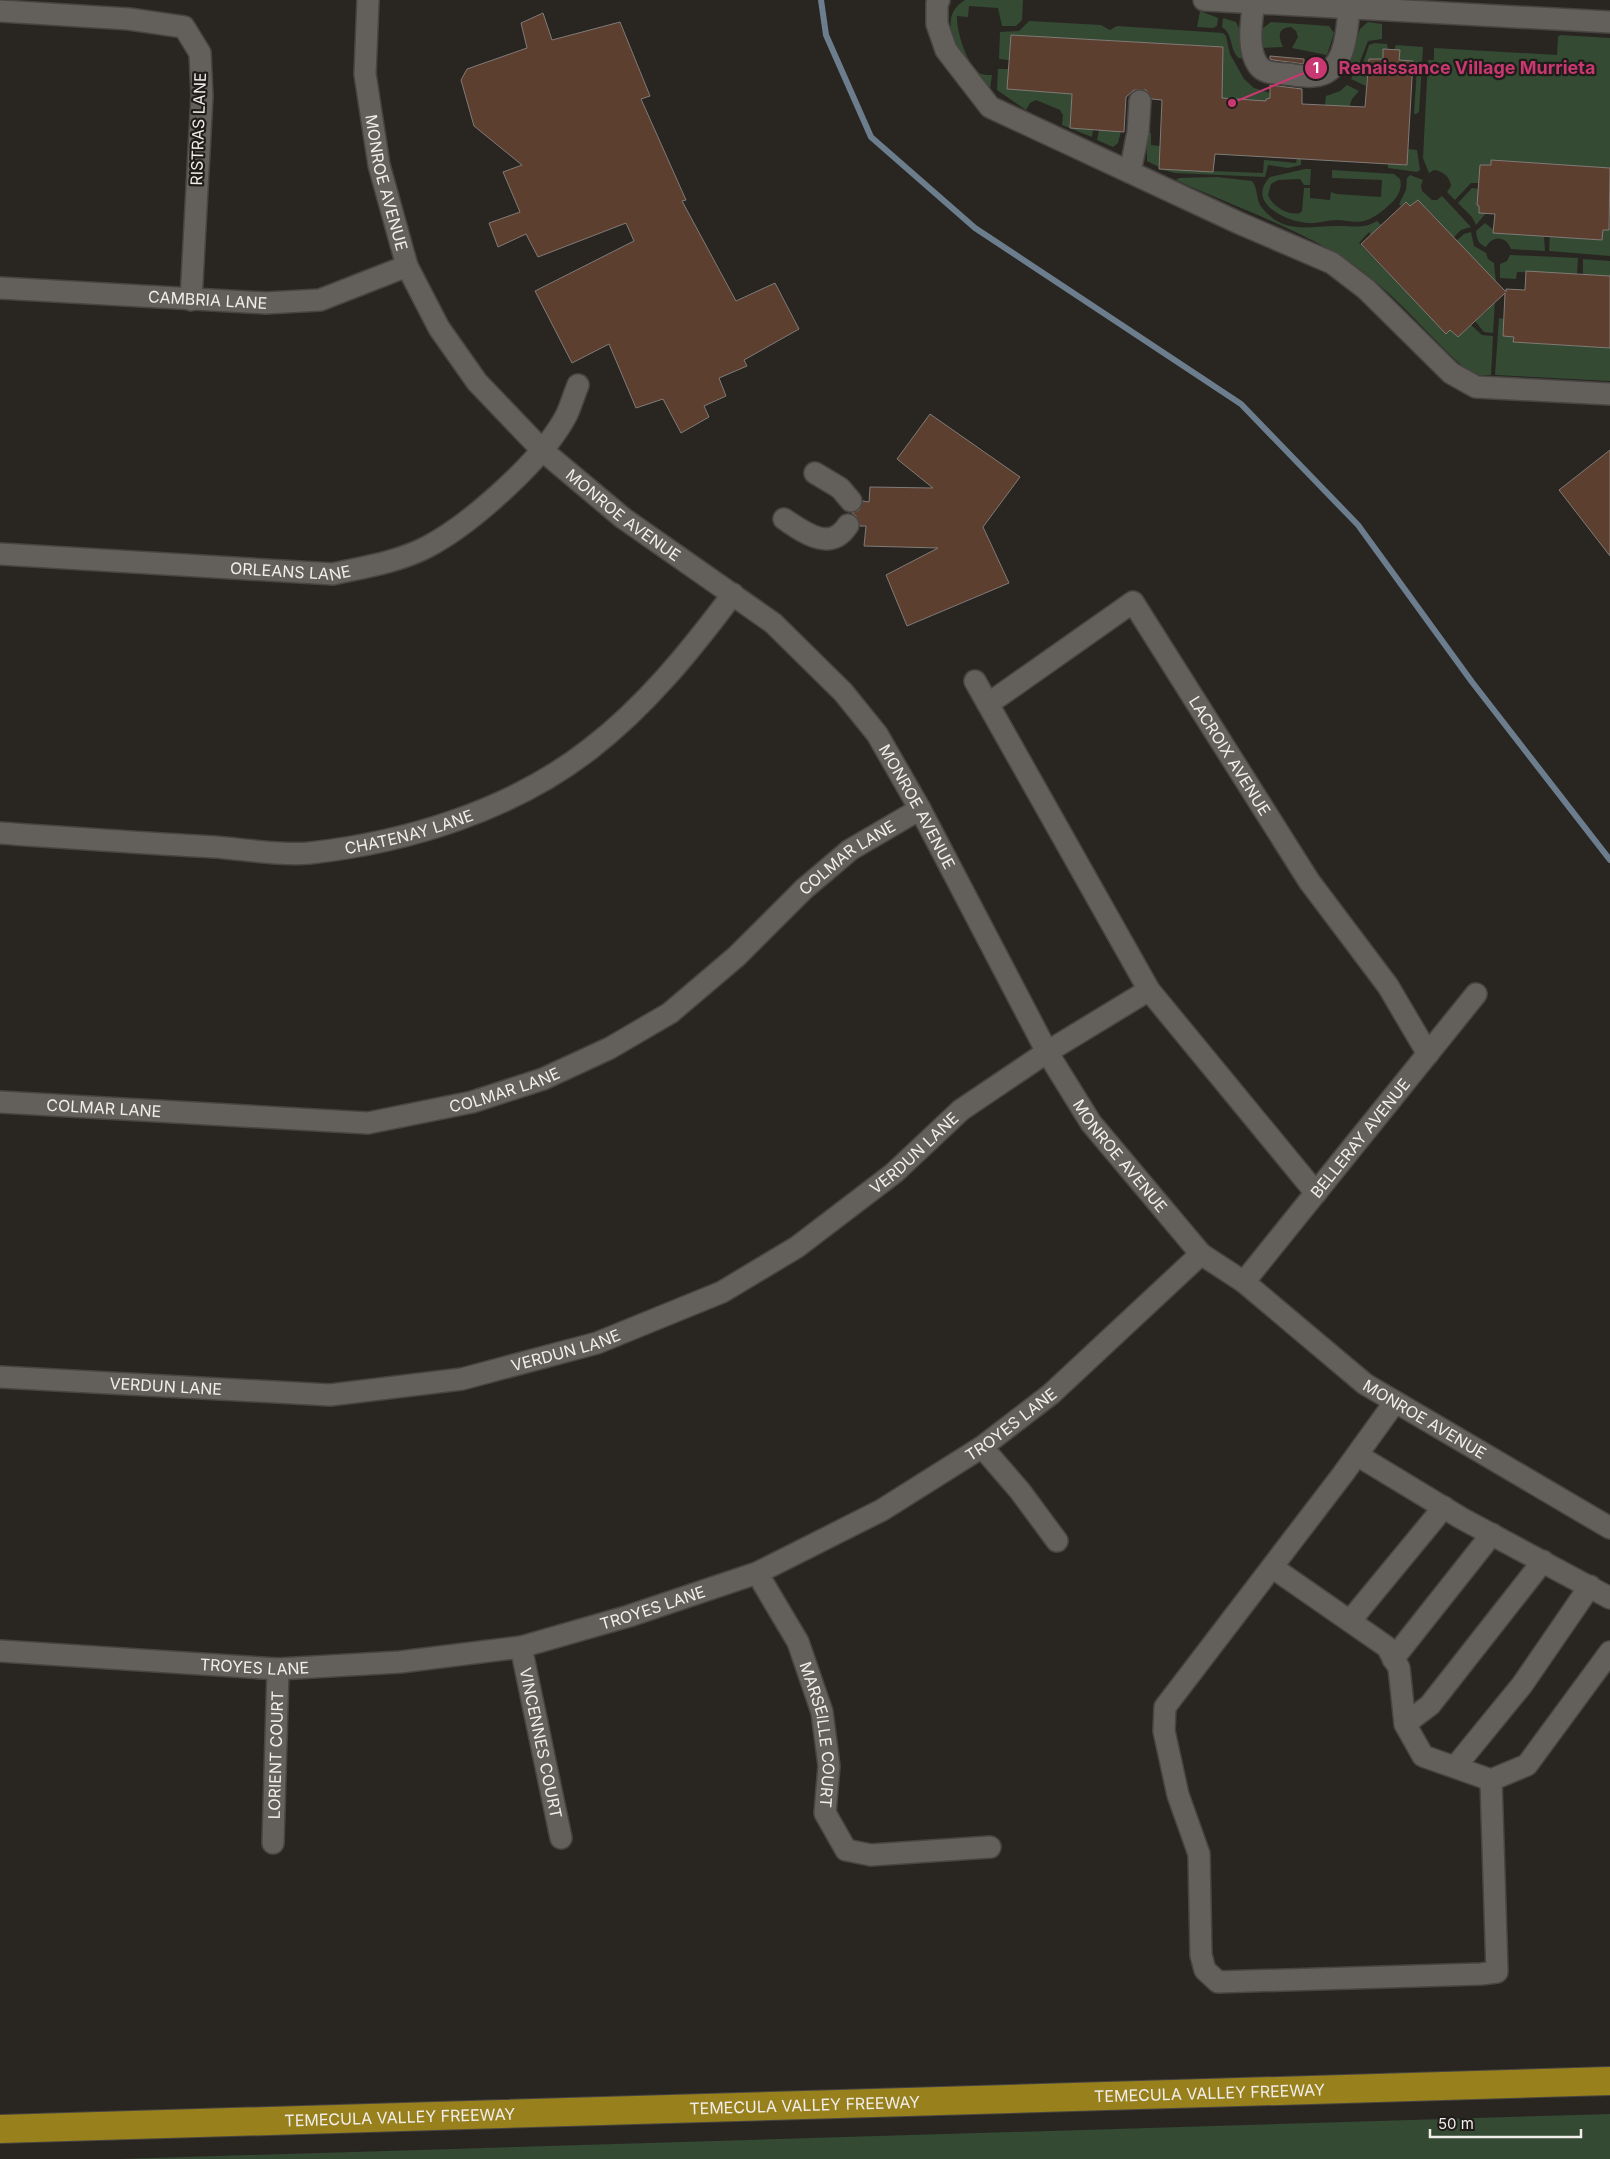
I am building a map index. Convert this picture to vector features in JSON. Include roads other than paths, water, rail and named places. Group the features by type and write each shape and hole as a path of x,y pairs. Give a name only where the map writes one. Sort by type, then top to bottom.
{"highway":[{"name":"TEMECULA VALLEY FREEWAY","path":"0,2129 1610,2081"}],"street":[{"name":"MONROE AVENUE","path":"368,0 365,74 379,166 407,266 438,328 477,382 542,450 623,518 773,623 843,692 877,734 920,809 1047,1052 1091,1123 1201,1254 1244,1282 1365,1384 1610,1528"},
{"path":"939,0 937,2 937,24 946,50 990,108 1332,263 1366,290 1451,373 1476,387 1610,394"},
{"path":"1204,0 1254,1 1610,22"},
{"path":"1254,1 1253,49 1258,65 1266,72 1312,76 1329,69 1341,56 1350,8"},
{"name":"RISTRAS LANE","path":"0,11 129,19 184,27 200,53 202,96 191,300"},
{"path":"1130,172 1138,132 1140,101"},
{"name":"CAMBRIA LANE","path":"0,288 266,303 320,300 407,266"},
{"name":"ORLEANS LANE","path":"0,554 333,574 384,564 427,547 460,527 489,504 542,450 567,415 578,385"},
{"path":"815,473 840,488 851,501"},
{"path":"784,519 809,535 828,540 839,536 848,524"},
{"name":"CHATENAY LANE","path":"0,833 308,853 395,838 478,813 554,775 591,749 625,719 690,651 732,594"},
{"name":"LACROIX AVENUE","path":"988,704 1133,602 1309,881 1388,986 1428,1054"},
{"path":"975,681 1149,990 1316,1193"},
{"name":"COLMAR LANE","path":"0,1102 368,1123 472,1102 543,1079 610,1048 670,1013 737,956 804,889 850,850 920,809"},
{"name":"VERDUN LANE","path":"0,1377 330,1395 462,1378 597,1343 722,1292 797,1247 894,1173 961,1110 1047,1052 1149,990"},
{"name":"BELLERAY AVENUE","path":"1244,1282 1476,994"},
{"name":"TROYES LANE","path":"0,1651 278,1669 400,1662 521,1647 611,1622 757,1573 882,1510 982,1447 1051,1394 1201,1254"},
{"path":"1395,1402 1357,1455 1165,1707 1164,1731 1178,1795 1200,1854 1202,1955 1205,1970 1218,1982 1497,1972 1491,1780"},
{"path":"982,1447 1020,1491 1057,1541"},
{"path":"1357,1455 1444,1507 1610,1598"},
{"path":"1350,1621 1444,1507"},
{"path":"1393,1659 1492,1534"},
{"path":"1405,1724 1430,1705 1543,1561"},
{"path":"1272,1567 1387,1647 1399,1668 1405,1724 1423,1756 1491,1780 1527,1765 1610,1652"},
{"name":"MARSEILLE COURT","path":"757,1573 798,1642 822,1712 829,1766 825,1813 846,1850 871,1855 990,1847"},
{"path":"1455,1767 1522,1685 1590,1586"},
{"name":"VINCENNES COURT","path":"521,1647 561,1838"},
{"name":"LORIENT COURT","path":"273,1842 278,1669"}],"waterway":[{"path":"821,0 826,35 871,137 975,228 1241,404 1358,525 1472,682 1610,860"}],"place":[{"name":"Renaissance Village Murrieta","path":"1232,103"}]}
